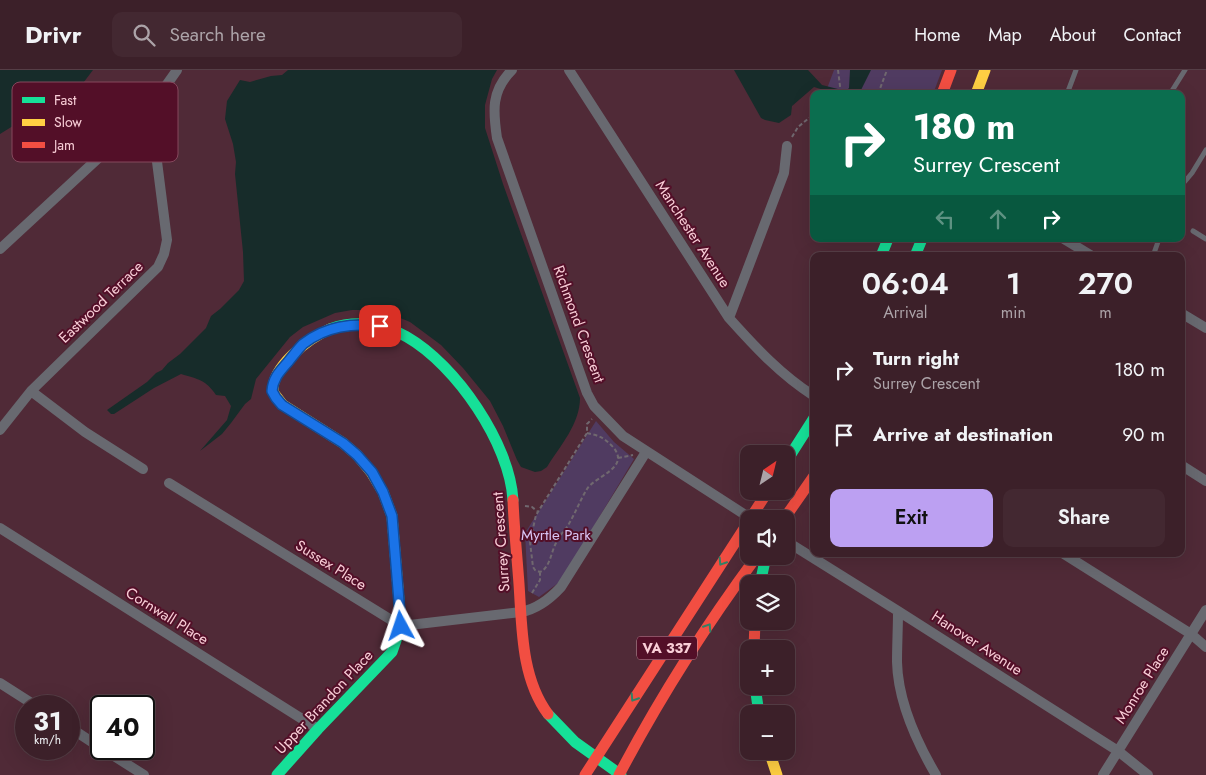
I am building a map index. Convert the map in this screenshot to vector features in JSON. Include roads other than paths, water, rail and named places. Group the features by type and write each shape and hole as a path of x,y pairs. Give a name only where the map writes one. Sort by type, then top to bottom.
{"street":[{"path":"169,82 177,70"},
{"name":"Richmond Crescent","path":"512,70 497,90 494,121 497,138 587,393 594,406 622,436 740,513"},
{"name":"Manchester Avenue","path":"569,70 729,318 755,347 781,371 810,393"},
{"path":"944,90 951,70"},
{"path":"978,90 985,70"},
{"path":"729,318 784,174 788,146"},
{"path":"0,249 94,162"},
{"name":"Eastwood Terrace","path":"0,430 31,391 158,267 164,254 167,240 158,162"},
{"path":"1069,242 1085,252"},
{"path":"1185,315 1206,328"},
{"name":"Surrey Crescent","path":"276,376 303,344 320,334 340,326 359,324 380,326 396,331 428,352 465,390 480,411 492,433 511,484 524,647 529,675 540,700 551,718 581,748 620,775"},
{"name":"Upper Brandon Place","path":"276,376 272,391 282,405 343,443 357,455 372,472 383,492 392,516 401,626 392,652 277,775"},
{"path":"31,391 85,432 143,468"},
{"path":"795,448 810,424"},
{"path":"401,626 529,611 554,596 562,588 646,452"},
{"path":"1185,468 1206,481"},
{"path":"790,510 810,482"},
{"name":"Sussex Place","path":"169,483 401,626"},
{"name":"Cornwall Place","path":"0,528 318,729"},
{"name":"VA 337","path":"585,775 740,535"},
{"name":"Hanover Avenue","path":"795,547 810,556"},
{"name":"Hanover Avenue","path":"812,557 1118,751 1148,775"},
{"path":"1069,557 1191,634 1206,647"},
{"name":"VA 337","path":"620,775 644,728 750,565"},
{"path":"734,588 740,589"},
{"name":"Monroe Place","path":"1103,775 1206,610"},
{"path":"898,611 897,663 902,698 913,729 936,775"},
{"path":"0,683 19,695"},
{"path":"121,760 144,775"},
{"path":"772,760 777,775"}],"lane":[{"path":"1068,90 1076,70"},
{"path":"1172,90 1185,70"},
{"path":"1185,181 1206,150"},
{"path":"1193,231 1206,239"}],"park label":[{"name":"Myrtle Park","path":"556,535"}]}
